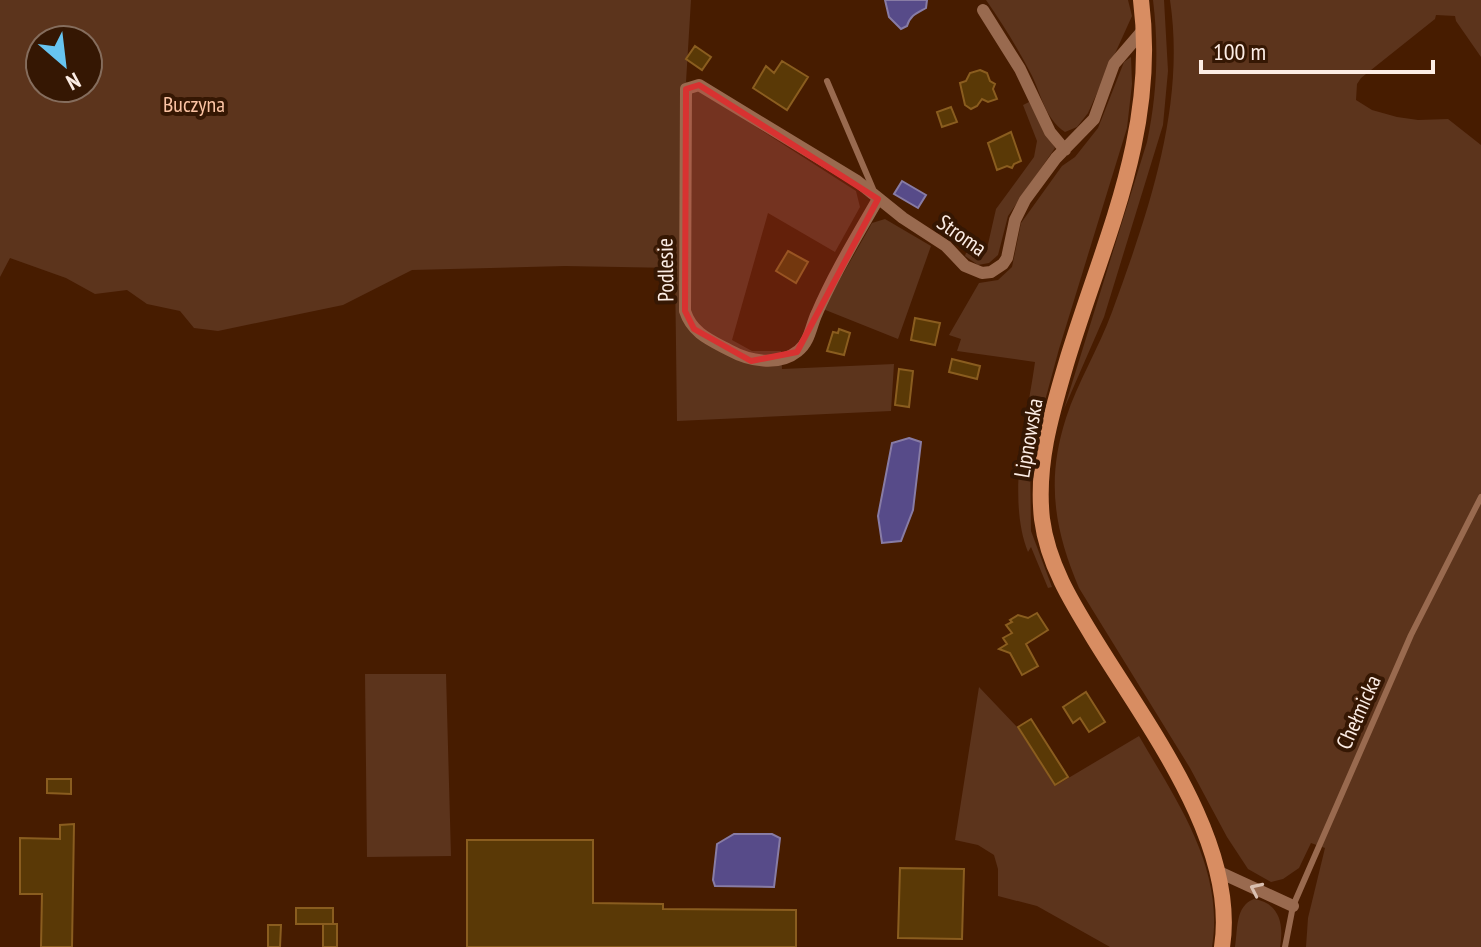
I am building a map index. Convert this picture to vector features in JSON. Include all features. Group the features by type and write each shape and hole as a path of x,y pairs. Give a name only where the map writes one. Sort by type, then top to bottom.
{"main road":[{"name":"Lipnowska","path":"1141,0 1143,90 1138,132 1118,207 1054,407 1041,466 1041,503 1049,553 1062,584 1172,766 1202,824 1219,872 1225,908 1222,947"}],"street":[{"path":"983,10 1020,69 1045,123 1065,150"},
{"name":"Stroma","path":"706,89 857,181 903,218 946,246 965,266 982,273 991,272 1007,258 1015,220 1025,200 1094,119 1114,64 1144,29"},
{"name":"Podlesie","path":"706,89 692,85 684,94 685,311 688,321 702,335 751,361 788,357 797,352 803,346 816,313 878,199"},
{"path":"1219,872 1293,906"}],"lane":[{"path":"827,81 878,199"},
{"name":"Chełmicka","path":"1285,947 1293,906 1411,635 1481,497"}],"highlighted area":[{"path":"699,85 878,199 797,352 751,361 694,329 685,311 686,89"}],"green space":[{"name":"Buczyna","path":"0,0 691,0 686,82 856,191 860,207 835,252 768,213 732,340 752,351 781,351 782,369 894,364 891,411 677,421 675,268 565,266 412,270 343,305 218,331 194,328 180,311 147,304 127,290 95,294 66,278 10,258 0,277"},
{"path":"986,0 1128,0 1132,16 1088,113 1077,127 1065,132 1052,120 1025,63"},
{"path":"1153,0 1164,0 1168,71 1163,125 1104,317 1064,409 1147,142 1156,71"},
{"path":"1170,0 1481,0 1481,57 1455,16 1436,15 1435,19 1361,78 1357,84 1356,100 1372,110 1397,117 1448,119 1481,145 1481,947 1306,947 1308,918 1325,848 1311,843 1299,868 1283,879 1271,882 1248,869 1079,588 1070,566 1056,504 1056,462 1066,418 1107,325 1138,237 1160,159 1173,80 1174,40"},
{"path":"1131,57 1132,84 1127,128 1059,349 1030,456 1031,531 1052,587 1048,588 1031,547 1028,552 1019,507 1020,458 1035,362 957,351 961,339 949,335 979,283 998,280 1012,267 1021,223 1062,166 1075,157 1098,128 1124,62"},
{"path":"1029,102 1055,148 1008,216 998,255 989,263 978,265 965,256 966,253 986,253 996,209 1034,157 1037,141 1023,105"},
{"path":"885,219 931,246 898,339 823,309 872,223"},
{"path":"365,674 446,674 451,856 367,857"},
{"path":"979,687 1017,727 1055,786 1139,736 1182,810 1204,862 1214,918 1212,947 1110,947 1037,906 998,896 998,869 994,855 978,845 955,840"},
{"path":"1254,899 1263,901 1275,910 1280,923 1280,947 1235,947 1240,913"}],"shaded area":[{"path":"885,0 927,0 926,8 901,29 889,17"},
{"path":"902,181 926,195 918,208 894,194"},
{"path":"909,438 921,442 913,510 901,541 882,543 878,516 892,443"},
{"path":"734,834 772,834 780,838 774,887 715,886 717,844"}],"building":[{"path":"695,46 711,57 702,70 686,59"},
{"path":"782,61 808,77 787,110 753,88 766,66 774,73"},
{"path":"980,70 987,73 995,84 993,89 997,99 988,102 982,99 971,109 965,105 960,83 966,81 970,73"},
{"path":"951,107 957,122 942,127 937,112"},
{"path":"1011,132 1021,161 1012,168 1007,166 997,170 988,143"},
{"path":"788,251 808,262 796,283 776,271"},
{"path":"915,318 940,323 935,345 911,340"},
{"path":"839,329 850,333 844,355 827,351 833,332 838,333"},
{"path":"952,359 980,366 977,379 949,372"},
{"path":"899,369 913,371 909,407 895,405"},
{"path":"1037,613 1048,630 1026,644 1038,666 1022,675 1010,653 999,649 1007,644 1003,638 1012,633 1006,625 1012,622 1010,620 1018,615 1028,618"},
{"path":"1086,692 1105,722 1089,732 1080,718 1073,723 1063,707"},
{"path":"1031,719 1068,777 1055,785 1018,727"},
{"path":"47,779 71,779 71,794 47,793"},
{"path":"74,824 72,947 41,947 42,894 20,894 20,838 60,839 60,825"},
{"path":"467,840 593,840 593,903 663,904 663,909 796,910 796,947 467,947"},
{"path":"900,868 964,869 962,939 898,938"},
{"path":"296,908 333,908 333,924 296,924"},
{"path":"323,924 337,924 337,947 323,947"},
{"path":"268,925 281,925 280,947 268,947"}]}
